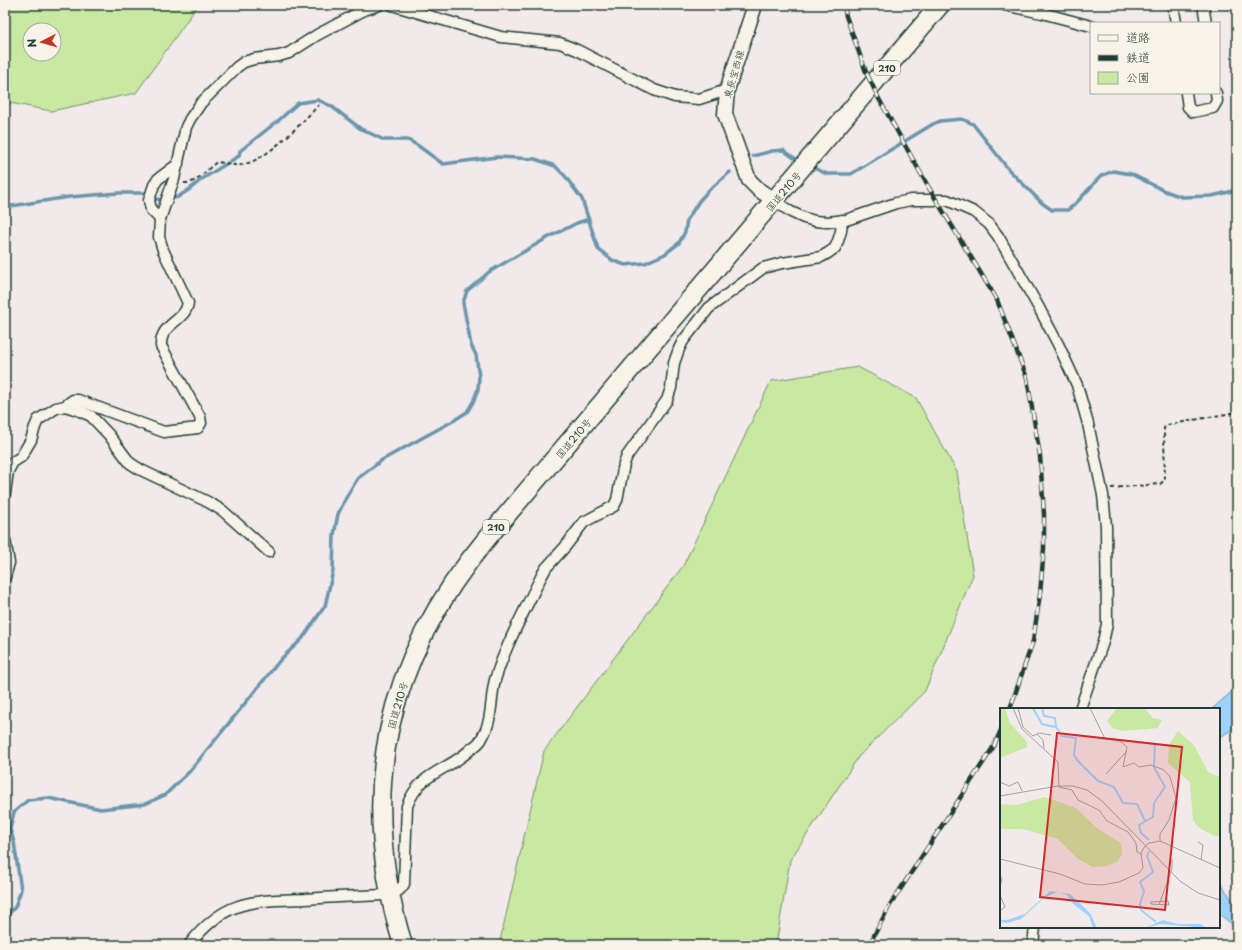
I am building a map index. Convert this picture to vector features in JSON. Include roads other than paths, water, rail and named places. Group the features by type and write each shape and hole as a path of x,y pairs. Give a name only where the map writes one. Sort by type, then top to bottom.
{"highway":[{"name":"国道210号","path":"402,945 389,894 381,818 381,784 385,752 392,718 403,681 418,643 433,615 451,584 488,537 940,5"}],"main road":[{"name":"東長宝西線","path":"755,5 727,90 725,114 746,174 753,185 775,201"}],"street":[{"path":"5,493 8,471 13,462 21,457 31,440 34,427 38,420 56,408 65,406 73,400 78,400 164,432 198,428 201,423 200,417 161,346 161,338 165,330 185,312 188,303 163,250 159,237 160,219 174,179 186,127 201,103 237,67 244,62 289,53 317,35 364,10 379,5"},
{"path":"392,5 501,38 560,43 577,50 654,90 674,97 699,99 727,90"},
{"path":"1004,5 1042,12 1090,26"},
{"path":"1173,5 1176,22"},
{"path":"1203,5 1206,22"},
{"path":"1186,94 1188,107 1193,112 1213,108 1217,101 1216,94"},
{"path":"160,219 151,210 149,200 154,185 158,180 178,164"},
{"path":"775,201 791,212 809,220 827,222 842,220 911,200 940,199 954,203 974,212 989,224 1028,287 1059,346 1077,385 1088,424 1102,488 1106,526 1107,624 1103,642 1080,708"},
{"path":"189,945 212,920 232,908 243,904 273,900 389,894 397,893 401,890 404,884 407,806 411,795 419,784 464,756 481,740 489,724 495,680 541,577 584,522 610,510 614,506 617,500 627,456 667,400 671,388 676,356 684,341 709,308 763,268 786,262 821,257 835,248 841,231 842,220"},
{"path":"65,406 91,416 109,435 130,463 141,470 208,502 222,511 269,552"},
{"path":"5,540 9,563 5,577"},
{"path":"1032,945 1035,928"}],"water":[{"path":"1237,687 1237,726 1220,737 1220,708 1213,708"},
{"path":"1220,882 1237,907 1237,928 1220,915"}],"waterway":[{"path":"5,207 69,197 119,193 144,193 155,199 166,200 178,197 202,179 239,156 240,151 298,103 318,100 331,106 361,129 384,140 408,140 443,164 497,157 535,159 555,166 565,176 582,199 598,249 612,260 625,265 645,263 665,254 679,243 685,232 687,220 699,201 730,172"},
{"path":"809,166 827,174 851,174 933,124 940,121 962,119 973,124 1009,170 1042,203 1052,210 1068,210 1101,176 1113,171 1131,174 1165,191 1182,197 1212,196 1237,190"},
{"path":"753,156 783,150 800,162"},
{"path":"5,918 15,907 21,890 14,842 10,829 14,812 28,800 48,798 101,809 145,804 165,795 190,771 281,659 302,639 325,606 333,571 334,535 338,514 358,478 382,460 467,412 473,402 478,389 479,377 476,355 471,345 463,303 467,291 489,272 549,237 577,223 589,219"}],"railway":[{"path":"844,5 846,16 866,72 879,99 929,188 997,300 1027,378 1040,456 1044,514 1044,548 1040,594 1033,641 1010,708"},
{"path":"869,945 890,905 994,746 1000,732"}]}
